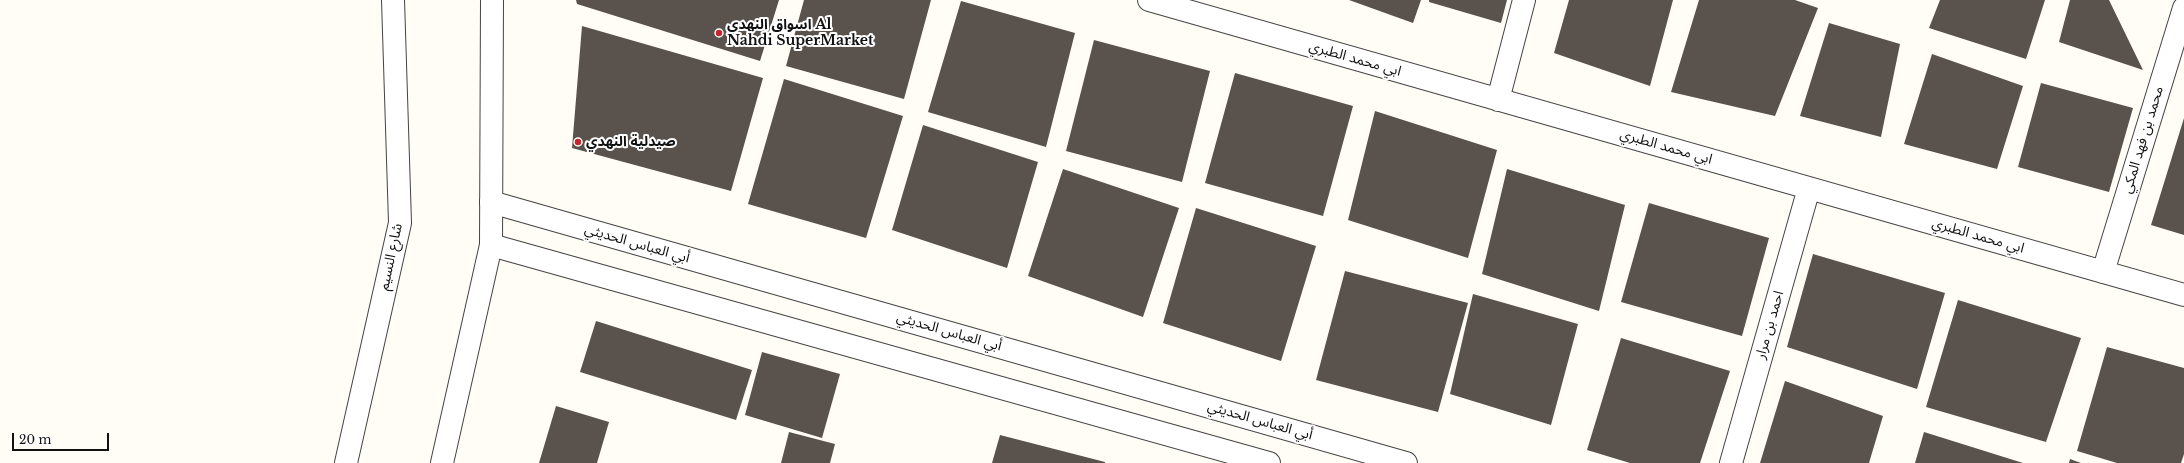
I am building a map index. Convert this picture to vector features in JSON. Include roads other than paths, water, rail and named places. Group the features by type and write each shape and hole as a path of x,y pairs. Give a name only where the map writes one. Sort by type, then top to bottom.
{"street":[{"name":"شارع النسيم","path":"346,463 400,223 394,0"},
{"path":"442,463 491,245 492,0"},
{"name":"ابي محمد الطبري","path":"1149,0 2184,295"},
{"path":"1498,100 1524,0"},
{"name":"محمد بن فهد المكي","path":"2103,272 2184,8"},
{"name":"احمد بن مرار","path":"1731,463 1809,188"},
{"name":"أبي العباس الحديثي","path":"491,202 1406,463"},
{"path":"491,245 1270,463"}],"place":[{"name":"اسواق النهدي Al Nahdi SuperMarket","path":"719,33"},
{"name":"صيدلية النهدي","path":"578,142"}]}
